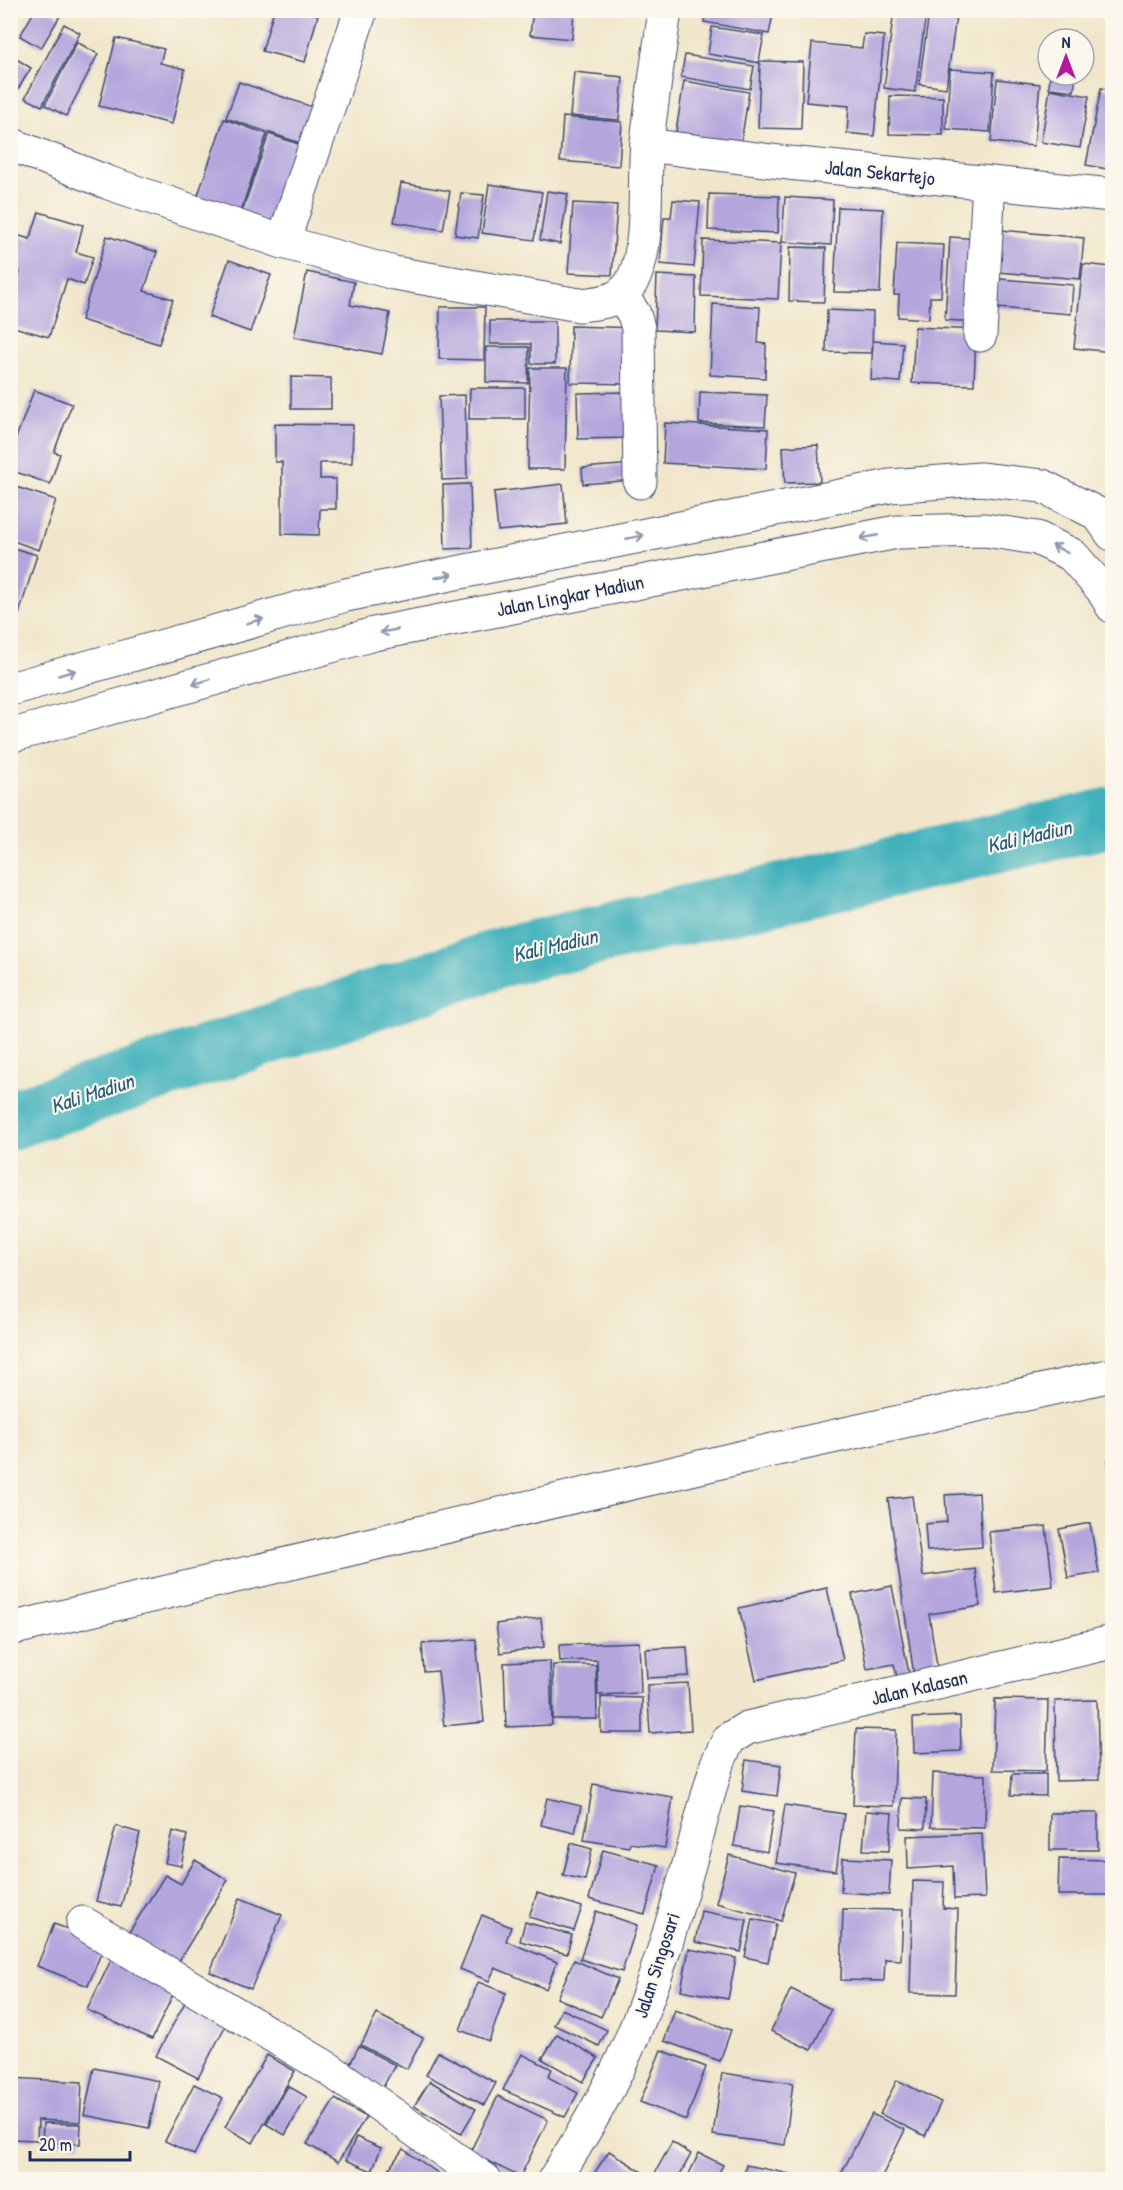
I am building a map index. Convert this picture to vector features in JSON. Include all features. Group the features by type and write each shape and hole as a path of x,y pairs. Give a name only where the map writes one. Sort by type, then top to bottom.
{"street":[{"path":"283,242 361,10"},
{"path":"10,144 109,183 283,242 394,273 499,293 579,305 602,303 621,296 632,281 641,247 644,228 647,145 665,10"},
{"name":"Jalan Sekartejo","path":"647,145 788,163 1113,195"},
{"path":"980,336 989,183"},
{"path":"621,296 634,314 638,328 640,482"},
{"path":"10,689 346,596 890,486 980,479 1042,486 1098,514 1113,534"},
{"name":"Jalan Lingkar Madiun","path":"10,736 374,634 897,532 985,530 1037,538 1072,555 1107,598"},
{"path":"10,1629 755,1454 1113,1375"},
{"name":"Jalan Kalasan","path":"729,1739 747,1728 1113,1642"},
{"name":"Jalan Singosari","path":"555,2180 592,2117 622,2060 634,2031 649,1992 717,1764 729,1739"},
{"path":"83,1923 329,2069 485,2180"}],"building":[{"path":"35,10 49,10 60,16 41,48 20,36"},
{"path":"274,10 302,10 318,15 305,62 262,51"},
{"path":"533,10 574,10 572,39 530,35"},
{"path":"706,10 774,10 769,34 704,22"},
{"path":"894,10 926,14 915,92 884,88"},
{"path":"929,13 956,17 946,88 919,84"},
{"path":"64,24 80,33 42,106 25,98"},
{"path":"712,27 764,35 759,61 803,62 801,129 758,128 760,63 708,54"},
{"path":"864,34 884,36 874,136 847,133 849,106 806,102 812,43 862,48"},
{"path":"116,38 164,49 160,63 185,69 172,124 99,106"},
{"path":"77,42 98,54 66,116 45,105"},
{"path":"685,55 754,66 750,89 681,77"},
{"path":"15,58 31,68 15,94 10,92 10,64"},
{"path":"950,69 994,72 990,132 946,129"},
{"path":"574,72 623,77 619,120 570,116"},
{"path":"997,79 1036,84 1036,87 1040,87 1034,146 991,142"},
{"path":"684,81 749,92 740,149 675,138"},
{"path":"239,82 324,111 312,147 226,118"},
{"path":"1049,87 1074,87 1074,91"},
{"path":"1101,88 1112,90 1112,170 1086,165"},
{"path":"1050,89 1089,96 1080,148 1041,142"},
{"path":"890,96 943,97 943,135 889,134"},
{"path":"563,117 622,122 619,166 560,161"},
{"path":"224,119 267,134 240,213 197,198"},
{"path":"269,134 310,148 282,228 241,214"},
{"path":"401,183 450,191 443,230 394,222"},
{"path":"489,184 542,192 534,240 482,233"},
{"path":"547,191 568,194 560,244 540,240"},
{"path":"461,193 484,195 478,238 455,235"},
{"path":"709,194 779,196 778,233 708,230"},
{"path":"785,197 833,200 831,245 782,242"},
{"path":"673,200 700,202 694,267 660,264 664,217 671,217"},
{"path":"573,203 617,205 612,275 568,273"},
{"path":"838,207 883,209 880,293 834,292"},
{"path":"39,212 83,225 76,252 93,257 84,285 67,279 49,337 10,326 10,301 20,272 10,269 10,233 30,239"},
{"path":"990,229 1084,238 1080,279 986,271"},
{"path":"107,236 157,252 144,291 173,299 159,344 81,320"},
{"path":"950,237 981,239 976,322 945,320"},
{"path":"703,240 781,243 778,299 701,296"},
{"path":"897,243 944,245 941,297 930,297 929,319 898,317 899,295 894,295"},
{"path":"790,247 826,248 824,302 789,301"},
{"path":"229,260 271,275 250,332 209,317"},
{"path":"1083,264 1112,267 1112,352 1074,348"},
{"path":"307,272 354,282 350,305 390,313 382,354 294,337"},
{"path":"657,275 696,277 695,332 655,330"},
{"path":"987,278 1073,285 1071,314 985,307"},
{"path":"713,304 760,307 758,343 766,344 765,378 710,375"},
{"path":"440,307 485,307 484,360 439,359"},
{"path":"827,310 873,312 872,353 826,352"},
{"path":"490,321 555,321 555,364 531,364 531,344 490,344"},
{"path":"571,326 638,328 637,384 570,383"},
{"path":"915,327 976,330 974,385 912,383"},
{"path":"873,341 903,343 900,382 871,380"},
{"path":"486,347 529,347 528,383 486,382"},
{"path":"530,368 567,368 565,469 528,469"},
{"path":"291,377 331,378 331,409 291,409"},
{"path":"470,388 525,388 525,419 469,419"},
{"path":"34,390 72,404 54,452 60,454 50,484 10,470 10,436 16,438"},
{"path":"626,392 627,438 578,439 577,393"},
{"path":"700,392 767,395 765,426 699,423"},
{"path":"465,395 467,479 442,480 439,396"},
{"path":"665,423 768,429 766,469 663,463"},
{"path":"275,424 353,425 352,463 320,463 320,479 336,479 336,509 320,509 319,535 282,534 282,462 275,462"},
{"path":"818,445 820,482 785,483 783,447"},
{"path":"633,464 634,480 583,484 582,468"},
{"path":"470,484 472,548 445,549 443,485"},
{"path":"563,484 567,524 498,531 494,492"},
{"path":"10,485 56,500 39,550 10,540"},
{"path":"10,547 37,555 16,624 10,623"},
{"path":"1108,1460 1112,1460 1111,1494"},
{"path":"979,1493 982,1547 927,1551 925,1524 947,1522 945,1495"},
{"path":"912,1496 923,1576 975,1569 980,1606 929,1614 938,1672 914,1675 888,1499"},
{"path":"1090,1523 1099,1573 1068,1578 1059,1529"},
{"path":"1046,1526 1053,1586 996,1593 989,1532"},
{"path":"892,1586 910,1679 898,1681 894,1664 867,1669 852,1594"},
{"path":"827,1588 843,1660 756,1680 739,1608"},
{"path":"541,1618 544,1647 500,1653 496,1624"},
{"path":"476,1639 484,1722 444,1726 438,1671 424,1672 422,1644"},
{"path":"639,1642 641,1693 598,1695 597,1660 560,1661 559,1645"},
{"path":"687,1647 689,1676 647,1678 645,1649"},
{"path":"550,1661 552,1725 506,1727 504,1663"},
{"path":"553,1665 596,1665 597,1719 553,1719"},
{"path":"688,1683 691,1730 650,1733 647,1685"},
{"path":"601,1697 642,1698 642,1733 601,1733"},
{"path":"995,1699 1048,1700 1046,1771 993,1770"},
{"path":"1097,1700 1099,1780 1056,1781 1055,1701"},
{"path":"960,1716 961,1751 914,1753 913,1718"},
{"path":"856,1729 896,1730 894,1806 853,1805"},
{"path":"746,1760 781,1765 777,1796 742,1791"},
{"path":"933,1773 986,1775 985,1828 931,1827"},
{"path":"1012,1774 1046,1774 1046,1796 1011,1795"},
{"path":"593,1784 673,1797 665,1848 630,1843 629,1847 584,1840"},
{"path":"547,1798 581,1806 575,1833 541,1825"},
{"path":"902,1798 926,1799 925,1829 901,1828"},
{"path":"785,1805 844,1814 836,1871 776,1863"},
{"path":"740,1806 774,1811 767,1852 734,1846"},
{"path":"866,1811 892,1813 889,1851 863,1850"},
{"path":"1050,1813 1098,1813 1098,1850 1050,1850"},
{"path":"116,1826 140,1833 121,1907 96,1901"},
{"path":"172,1831 187,1835 181,1866 165,1863"},
{"path":"982,1833 985,1898 954,1899 953,1866 908,1869 907,1836"},
{"path":"571,1843 592,1849 585,1880 563,1875"},
{"path":"603,1850 659,1865 645,1914 589,1899"},
{"path":"729,1855 795,1873 781,1921 716,1903"},
{"path":"843,1858 891,1860 889,1895 841,1892"},
{"path":"1059,1859 1112,1860 1112,1895 1058,1895"},
{"path":"195,1860 228,1880 177,1964 128,1934 165,1875 181,1884"},
{"path":"913,1881 944,1882 943,1908 958,1909 955,1994 910,1993"},
{"path":"537,1893 582,1907 574,1931 529,1917"},
{"path":"240,1898 282,1915 251,1989 210,1972"},
{"path":"843,1909 903,1910 901,1960 885,1959 884,1981 841,1980"},
{"path":"596,1911 637,1925 622,1972 580,1959"},
{"path":"701,1911 747,1920 741,1952 695,1942"},
{"path":"482,1915 511,1927 506,1941 557,1962 546,1989 495,1968 489,1981 460,1969"},
{"path":"753,1919 776,1924 768,1962 745,1957"},
{"path":"525,1922 572,1935 567,1954 520,1941"},
{"path":"54,1924 105,1943 88,1986 37,1966"},
{"path":"689,1949 736,1958 728,1999 681,1990"},
{"path":"112,1958 176,1988 152,2039 87,2010"},
{"path":"574,1960 618,1979 601,2017 557,1998"},
{"path":"478,1982 506,1993 489,2041 460,2030"},
{"path":"791,1989 831,2009 811,2050 771,2031"},
{"path":"188,1997 229,2019 198,2078 156,2056"},
{"path":"562,2009 607,2030 599,2046 554,2025"},
{"path":"675,2010 731,2030 720,2061 664,2041"},
{"path":"377,2014 423,2038 407,2069 361,2045"},
{"path":"557,2034 598,2058 583,2082 542,2059"},
{"path":"359,2046 395,2065 383,2087 348,2068"},
{"path":"661,2050 706,2067 686,2120 640,2102"},
{"path":"438,2052 496,2083 484,2105 426,2075"},
{"path":"522,2054 552,2069 548,2077 578,2093 565,2117 503,2090"},
{"path":"267,2055 295,2071 253,2143 225,2127"},
{"path":"94,2068 159,2081 149,2128 84,2115"},
{"path":"722,2073 793,2083 785,2145 713,2135"},
{"path":"10,2078 82,2082 80,2122 38,2120 37,2140 10,2139"},
{"path":"897,2080 941,2102 925,2136 880,2114"},
{"path":"430,2081 476,2109 461,2134 414,2106"},
{"path":"194,2084 223,2098 194,2155 165,2141"},
{"path":"288,2086 307,2097 285,2135 266,2124"},
{"path":"498,2096 548,2120 520,2177 470,2152"},
{"path":"335,2099 366,2117 338,2162 307,2144"},
{"path":"872,2114 905,2130 880,2180 838,2180"},
{"path":"43,2123 81,2124 80,2144 42,2142"},
{"path":"356,2137 381,2148 372,2171 346,2160"},
{"path":"672,2142 691,2154 677,2180 651,2180"},
{"path":"403,2149 448,2180 381,2180"},
{"path":"609,2151 647,2175 644,2180 606,2180 595,2172"},
{"path":"699,2153 723,2165 715,2180 686,2180"},
{"path":"746,2165 800,2176 799,2180 743,2180"}],"waterway":[{"name":"Kali Madiun","path":"10,1120 506,956 1112,817"}]}
